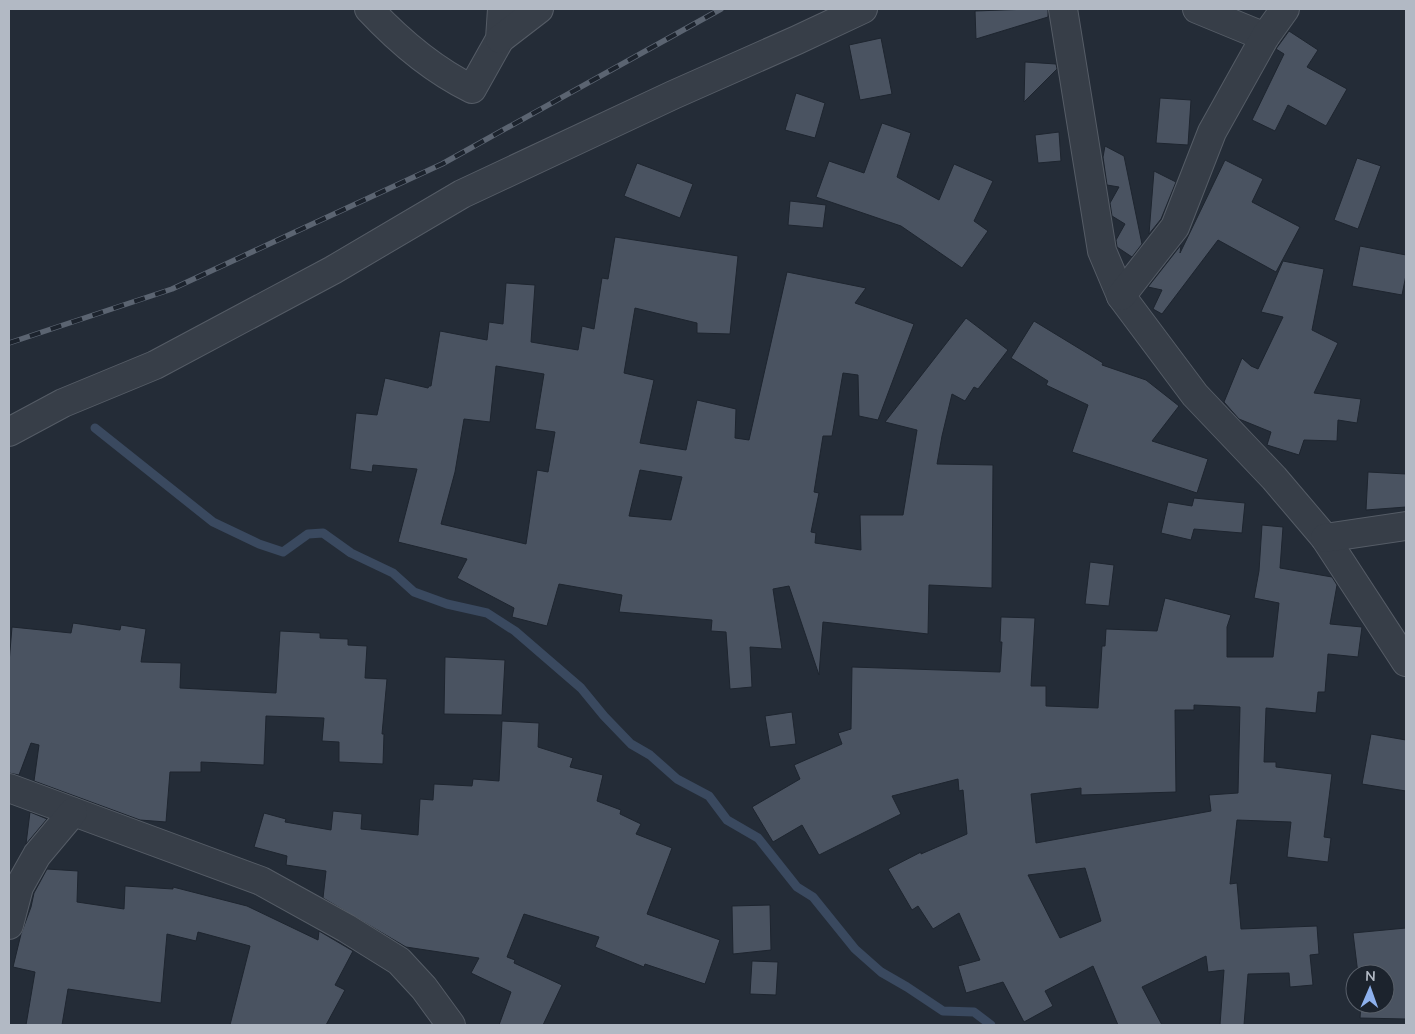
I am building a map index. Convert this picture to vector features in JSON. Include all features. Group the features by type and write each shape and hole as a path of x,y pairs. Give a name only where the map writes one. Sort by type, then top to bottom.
{"street":[{"path":"369,9 412,50 450,79 472,89 500,39 539,9"},
{"path":"500,39 502,9"},
{"path":"9,432 63,402 155,364 333,270 462,194 673,95 863,9"},
{"path":"1063,9 1102,251 1121,296 1195,395 1274,478 1325,538 1406,662"},
{"path":"1197,9 1265,37"},
{"path":"1121,296 1175,227 1212,132 1265,37 1285,9"},
{"path":"1325,538 1406,526"},
{"path":"9,788 261,881 399,960 424,988 451,1025"},
{"path":"9,925 18,887 37,856 73,812"}],"building":[{"path":"1048,9 1048,17 976,39 975,11"},
{"path":"1289,31 1318,50 1307,67 1347,89 1326,126 1288,105 1275,131 1252,120 1284,54 1276,49"},
{"path":"881,38 892,94 860,100 849,45"},
{"path":"1025,62 1056,64 1057,69 1024,102"},
{"path":"796,93 825,103 815,138 785,130"},
{"path":"1160,98 1191,100 1188,145 1156,143"},
{"path":"882,123 911,133 897,177 939,200 954,164 993,181 974,221 988,231 962,268 901,226 816,197 829,161 864,173"},
{"path":"1059,132 1061,161 1038,163 1035,135"},
{"path":"1105,146 1124,156 1142,244 1132,257 1117,247 1116,240 1125,224 1112,216 1110,203 1119,187 1107,185 1103,157"},
{"path":"1357,158 1381,166 1358,229 1334,220"},
{"path":"1225,160 1263,179 1252,202 1300,227 1276,272 1218,240 1162,314 1153,309 1162,290 1148,287 1181,245 1180,253"},
{"path":"637,163 693,184 680,218 624,196"},
{"path":"1154,171 1176,182 1161,219 1149,234"},
{"path":"790,201 826,205 823,228 788,225"},
{"path":"615,237 738,256 730,334 697,333 697,323 635,308 624,373 654,380 640,443 686,450 697,400 736,409 735,438 749,440 787,272 866,288 855,303 914,324 878,420 859,416 858,375 843,373 832,436 823,436 814,492 819,493 811,532 816,533 815,543 861,550 860,515 903,515 917,430 885,422 966,318 1008,350 978,389 974,387 965,401 952,394 937,464 993,465 992,588 929,585 928,634 823,622 819,675 789,586 773,589 782,649 750,647 752,687 730,689 726,632 711,631 712,620 619,612 622,595 559,584 547,626 512,617 514,608 457,578 467,559 398,542 417,469 373,465 372,472 350,469 356,413 377,415 385,378 428,388 431,386 440,331 487,340 489,322 503,324 506,283 535,285 531,342 578,350 582,326 594,329 602,278 608,279","holes":["496,366 544,374 535,429 555,432 548,472 537,470 526,544 441,524 455,472 464,419 490,422","640,470 682,477 671,520 629,516"]},
{"path":"1360,246 1406,255 1406,275 1402,295 1352,286"},
{"path":"1283,261 1324,269 1312,330 1338,343 1314,393 1361,399 1357,423 1338,420 1337,441 1304,440 1299,455 1267,445 1271,432 1239,419 1224,402 1242,358 1258,369 1283,317 1261,312"},
{"path":"1034,321 1103,363 1102,365 1146,380 1179,406 1152,441 1208,459 1197,493 1072,452 1088,405 1046,385 1048,381 1011,358"},
{"path":"1368,472 1406,474 1406,507 1366,510"},
{"path":"1194,498 1245,503 1242,533 1194,529 1191,540 1161,533 1168,502 1192,506"},
{"path":"1262,525 1283,527 1280,568 1332,577 1337,585 1330,624 1362,627 1358,657 1328,654 1325,692 1318,692 1316,713 1266,708 1264,762 1276,762 1276,767 1332,774 1324,837 1331,838 1328,862 1287,857 1291,822 1237,820 1230,884 1237,883 1241,929 1317,926 1319,954 1310,955 1313,985 1290,987 1289,973 1248,974 1244,1025 1220,1025 1224,970 1208,972 1206,956 1142,987 1162,1025 1118,1025 1093,966 1045,991 1053,1006 1024,1022 1003,982 966,993 958,966 980,960 959,913 933,929 918,906 912,910 888,869 921,852 921,854 967,834 963,790 959,791 958,779 892,796 901,814 819,855 802,825 773,842 752,807 800,779 794,765 842,744 838,733 851,729 852,667 1000,672 1001,617 1035,618 1031,686 1046,686 1046,706 1098,708 1102,646 1105,646 1106,629 1157,631 1165,598 1231,615 1227,627 1227,657 1273,657 1279,603 1254,598 1259,571","holes":["1194,705 1240,707 1238,793 1209,795 1211,811 1036,843 1031,794 1081,788 1081,795 1176,792 1175,710 1194,710","1085,868 1101,921 1060,938 1028,875"]},
{"path":"1090,562 1114,565 1109,606 1085,604"},
{"path":"73,623 120,630 121,625 146,629 141,662 181,663 180,688 276,693 280,631 320,633 320,638 348,639 348,645 367,646 365,678 387,679 382,734 384,734 383,764 339,762 339,742 322,741 324,718 266,716 264,765 201,762 201,772 170,772 166,822 140,820 34,781 39,745 31,743 19,775 9,773 9,663 12,627 71,633"},
{"path":"445,657 505,660 502,715 444,714"},
{"path":"792,712 796,744 770,747 765,716"},
{"path":"502,721 539,723 538,747 573,758 570,767 603,775 597,801 621,810 620,814 641,824 636,834 672,848 647,914 720,940 705,984 645,964 644,967 595,947 599,937 524,914 507,957 515,960 514,963 562,985 543,1025 499,1025 511,992 471,973 479,958 406,947 323,898 326,871 286,865 287,856 254,847 264,813 286,819 285,822 331,830 333,811 362,814 361,829 418,835 420,799 433,800 434,784 472,786 473,779 499,781"},
{"path":"1371,734 1406,740 1406,791 1362,784"},
{"path":"30,812 47,819 26,844"},
{"path":"47,869 78,871 77,902 124,909 125,886 173,889 173,887 247,906 318,940 319,931 353,951 335,985 345,990 326,1025 230,1025 250,946 198,932 196,941 167,934 161,1003 68,989 62,1025 26,1025 35,972 13,967 34,893"},
{"path":"770,905 771,950 733,954 732,906"},
{"path":"1406,928 1406,1019 1360,1018 1360,1014 1395,1014 1395,964 1357,964 1353,933"},
{"path":"752,961 778,962 776,995 750,994"}],"waterway":[{"path":"95,428 213,522 259,544 283,552 308,534 323,533 351,553 393,573 414,592 447,604 487,613 515,631 581,688 631,744 650,755 677,779 709,796 727,820 758,838 797,887 813,897 855,949 881,972 943,1011 974,1012 991,1025"}],"railway":[{"path":"9,343 172,289 442,164 721,9"}]}
